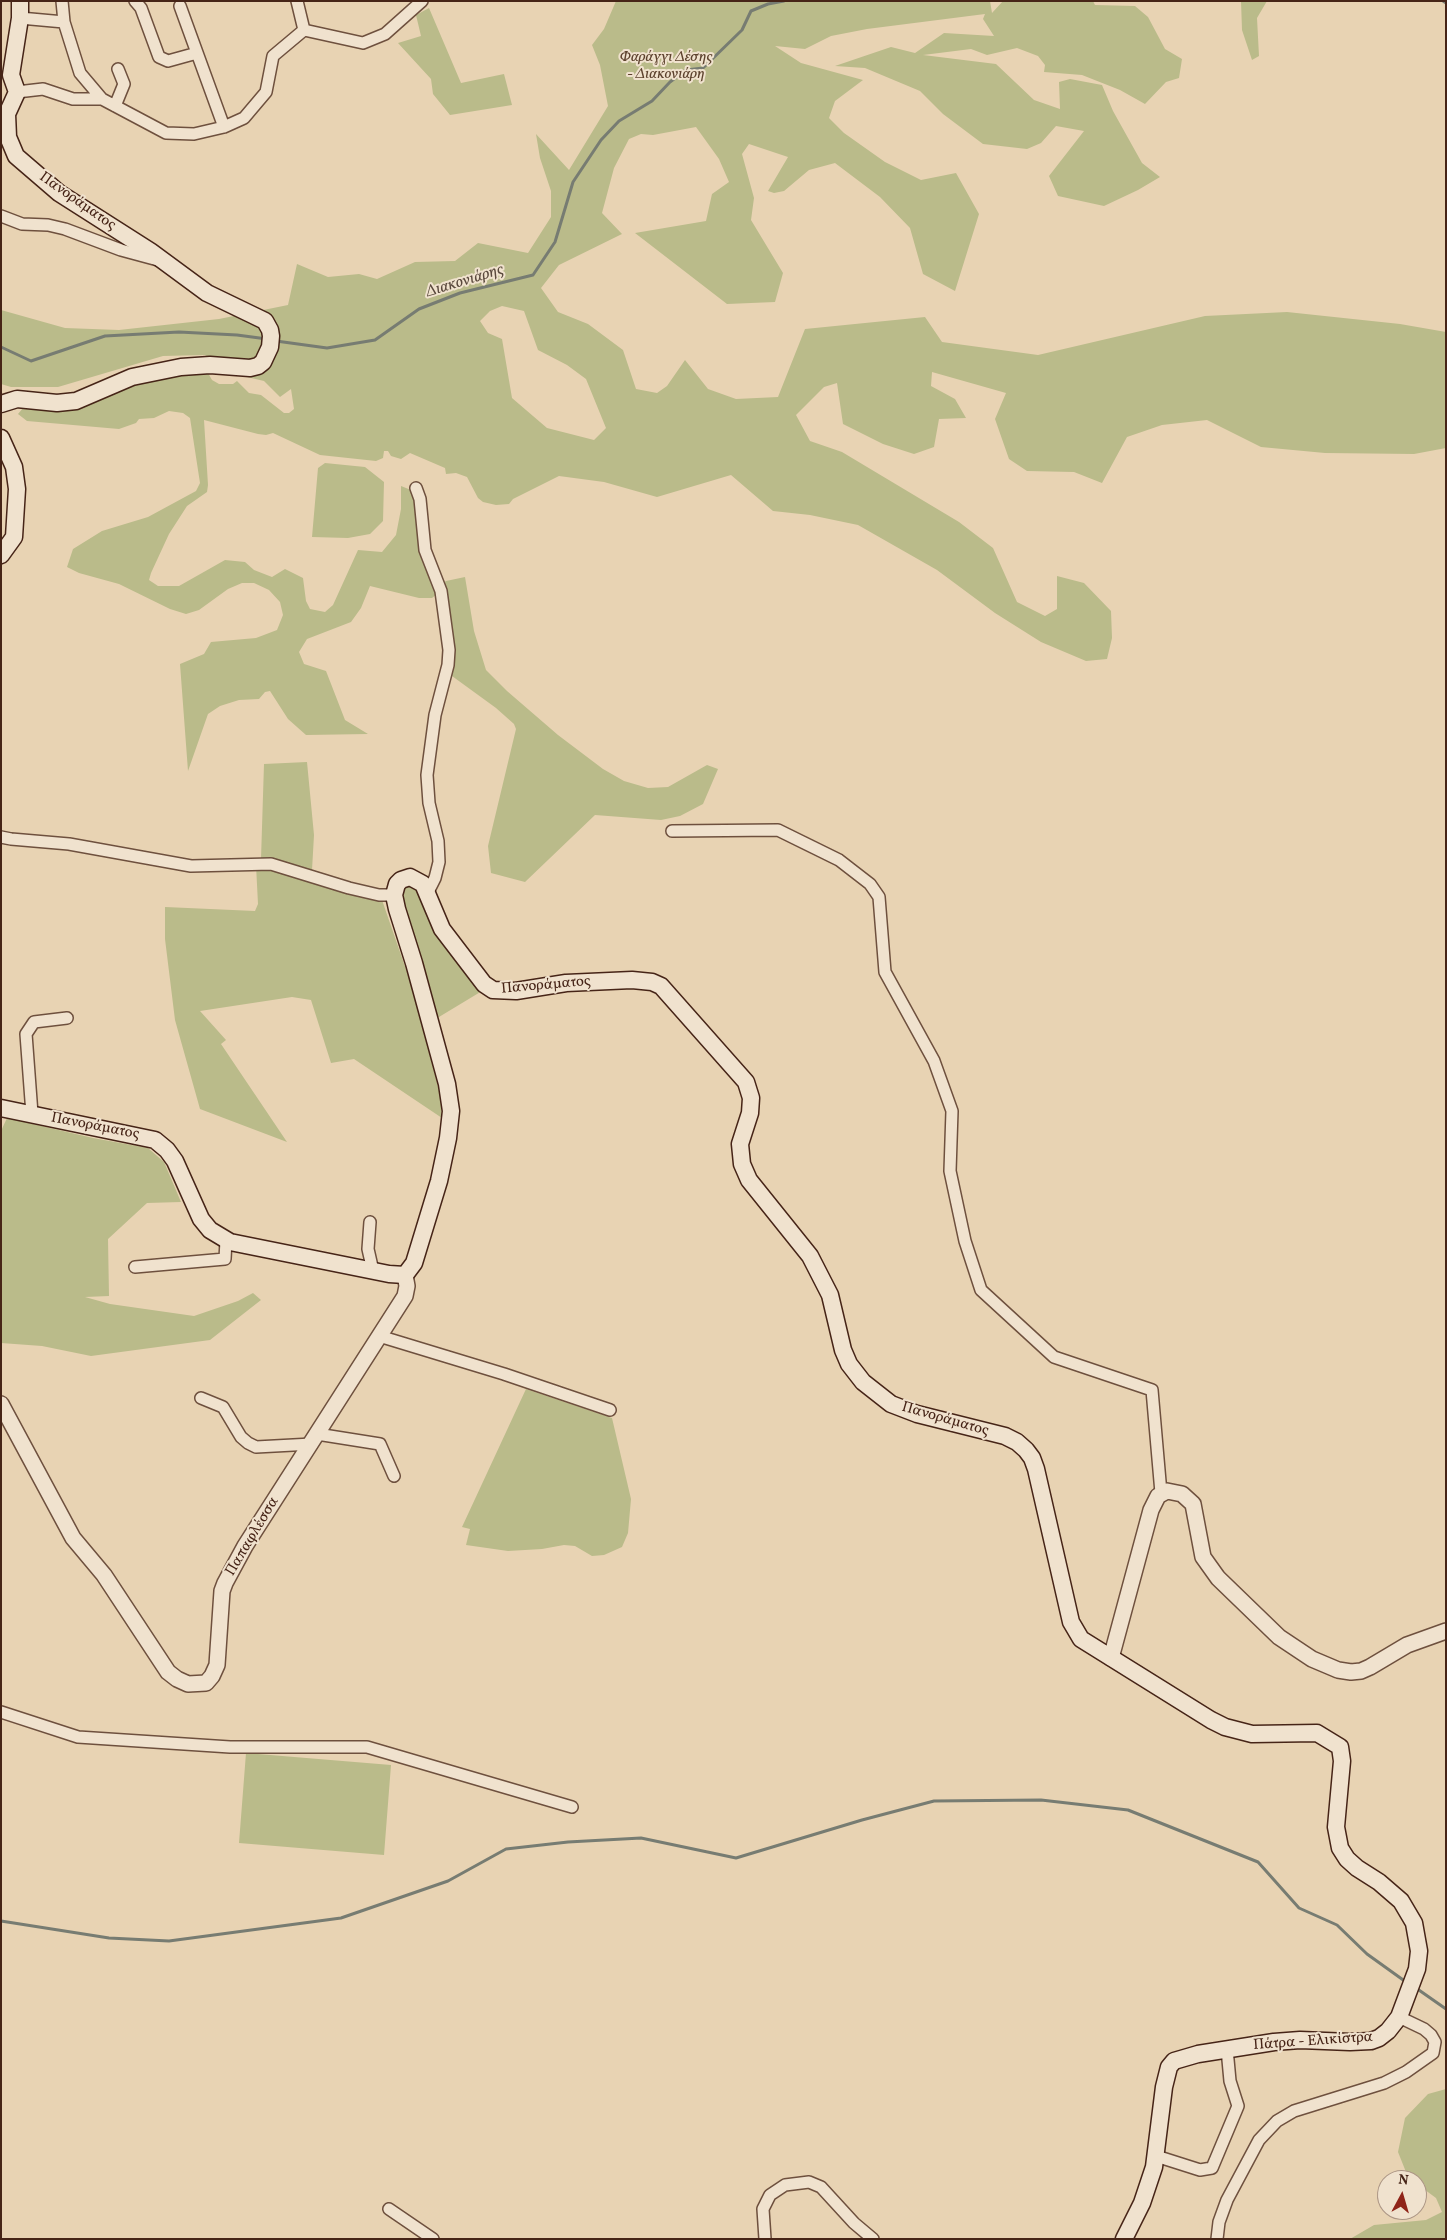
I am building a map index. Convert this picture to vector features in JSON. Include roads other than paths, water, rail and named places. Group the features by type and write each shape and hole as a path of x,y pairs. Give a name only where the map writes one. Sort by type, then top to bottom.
{"main road":[{"name":"Πανοράματος","path":"1,404 21,399 48,403 70,402 132,377 181,367 210,365 250,368 258,366 263,362 270,341 270,330 264,322 207,293 162,260 60,193 16,156 8,137 8,106 20,18 20,1"},
{"path":"1,438 14,467 18,489 14,538 1,555"},
{"name":"Πανοράματος","path":"394,895 397,884 401,880 410,877 423,884 442,929 484,984 493,990 516,991 566,984 632,980 652,982 661,986 746,1082 751,1098 750,1113 740,1144 740,1154 746,1172 759,1194 810,1256 830,1295 843,1350 850,1364 868,1387 891,1404 917,1414 1005,1436 1026,1450 1032,1458 1036,1469 1071,1622 1081,1639 1111,1658"},
{"path":"394,895 447,1084 451,1111 448,1138 439,1180 414,1263 406,1275"},
{"name":"Πανοράματος","path":"1,1108 145,1137 160,1144 175,1161 201,1219 210,1230 226,1240 373,1271 406,1275"},
{"name":"Πάτρα - Ελικίστρα","path":"1111,1658 1211,1720 1232,1730 1259,1734 1317,1733 1340,1747 1342,1761 1336,1826 1340,1848 1357,1868 1390,1889 1408,1910 1418,1938 1417,1969 1399,2017 1385,2035 1371,2041 1300,2040 1227,2049 1180,2058 1170,2067 1164,2087 1156,2156 1142,2203 1124,2239"}],"street":[{"path":"62,1 64,22 80,73 102,98 166,134 194,134 224,127 244,118 266,92 273,56 304,30"},
{"path":"135,1 141,8 159,57 168,61 197,53"},
{"path":"296,1 304,30"},
{"path":"406,1 409,13"},
{"path":"304,30 363,43 385,34 422,1"},
{"path":"180,6 224,127"},
{"path":"20,18 64,22"},
{"path":"115,106 124,84 118,69"},
{"path":"8,106 43,89 73,99 102,98"},
{"path":"1,216 22,224 48,225 65,229 121,250 162,260"},
{"path":"416,488 420,500 425,550 441,591 449,650 448,665 435,715 427,775 439,862 435,878 427,894"},
{"path":"672,831 778,830 839,860 870,884 879,897 886,972 934,1062 952,1112 950,1171 965,1241 982,1290 1054,1357 1152,1390 1161,1493"},
{"path":"1,837 11,840 69,844 191,866 271,864 349,888 379,895 394,895"},
{"path":"32,1114 26,1034 34,1022 67,1018"},
{"path":"370,1222 368,1249 373,1271"},
{"path":"135,1267 225,1259 226,1240"},
{"name":"Παπαφλέσσα","path":"1,1404 73,1538 104,1575 168,1672 188,1684 206,1683 215,1671 222,1591 225,1583 245,1546 405,1296 407,1286 406,1275"},
{"path":"379,1336 504,1374 610,1410"},
{"path":"201,1398 223,1407 241,1437 256,1447 314,1439 380,1444 394,1476"},
{"path":"1111,1658 1149,1517 1156,1499 1161,1493 1176,1491 1189,1499 1196,1512 1201,1551 1207,1564 1218,1578 1279,1637 1312,1660 1338,1670 1351,1672 1361,1670 1370,1668 1415,1641 1446,1631"},
{"path":"1,1712 78,1737 230,1747 367,1747 572,1806"},
{"path":"1217,2239 1227,2200 1259,2140 1266,2131 1294,2111 1384,2083 1406,2072 1433,2053 1436,2042 1431,2035 1424,2029 1399,2017"},
{"path":"1156,2156 1200,2170 1212,2168 1238,2106 1230,2081 1227,2049"},
{"path":"765,2239 763,2209 766,2200 785,2185 801,2182 816,2184 821,2187 854,2223 873,2239"},
{"path":"388,2209 433,2239"}],"waterway":[{"name":"Διακονιάρης","path":"276,341 327,348 375,340 419,309 460,293 533,275 555,242 573,182 601,140 619,121 652,101 670,82 686,70 703,68 742,30 751,11 768,4 784,1"},
{"name":"Διακονιάρης","path":"1,347 31,361 105,336 179,332 237,335 267,339"},
{"path":"1,1921 109,1938 169,1941 341,1918 448,1881 506,1849 568,1842 641,1838 736,1858 862,1820 934,1801 1041,1800 1128,1810 1258,1862 1299,1908 1337,1925 1367,1954 1406,1982"},
{"path":"1416,1988 1446,2009"}],"park label":[{"name":"Φαράγγι Δέσης - Διακονιάρη","path":"666,66"}]}
